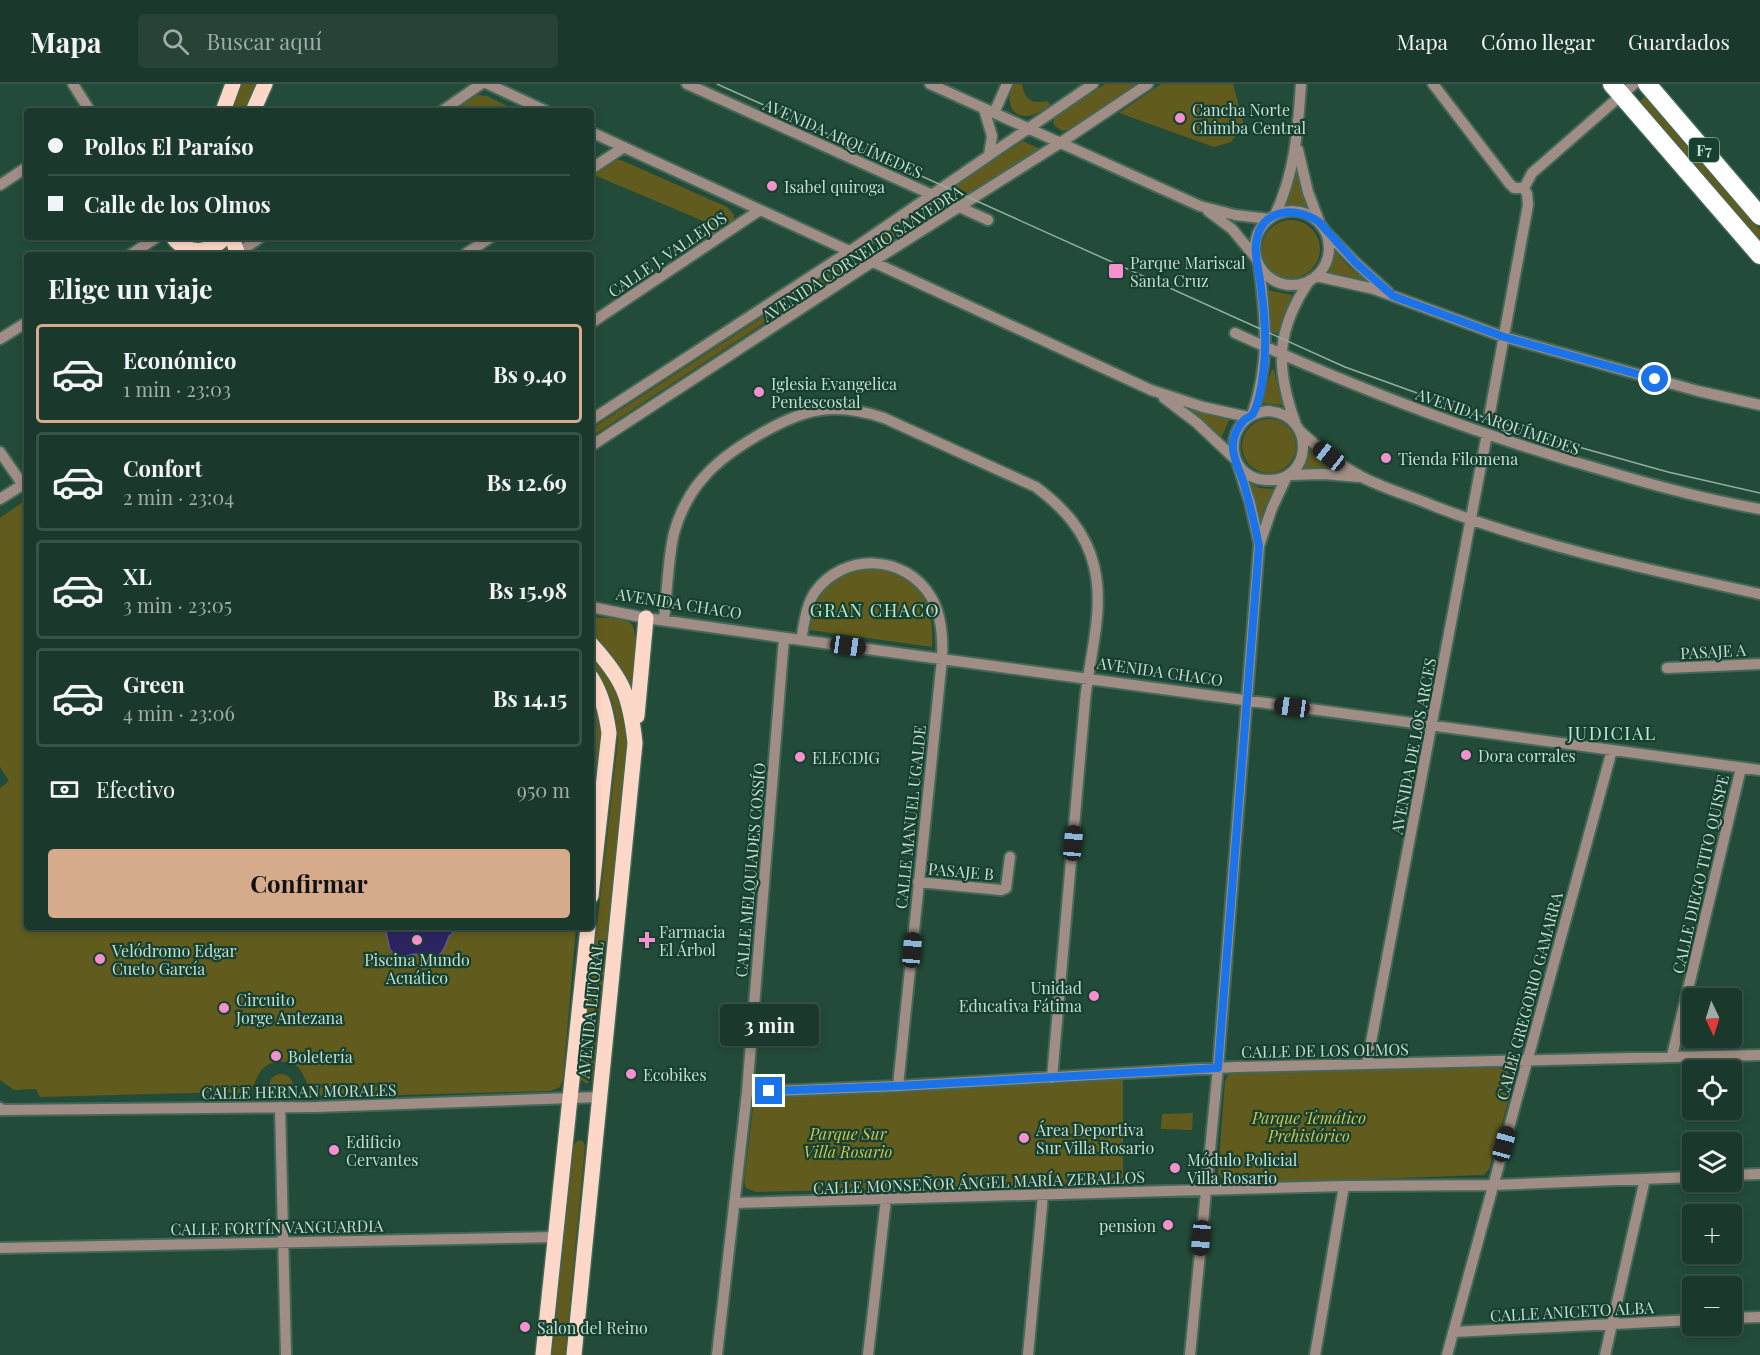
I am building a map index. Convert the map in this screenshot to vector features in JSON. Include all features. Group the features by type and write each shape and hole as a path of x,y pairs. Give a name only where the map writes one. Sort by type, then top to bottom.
{"highway":[{"name":"F7","path":"1647,84 1760,216"},
{"path":"1622,88 1760,255"}],"main road":[{"path":"224,108 233,84"},
{"path":"254,108 265,84"},
{"path":"177,240 191,250 201,252 219,244 222,240"},
{"path":"635,743 646,618"},
{"name":"AVENIDA LITORAL","path":"574,1355 635,743 629,703 623,687 616,673 594,647"},
{"path":"594,682 606,711 609,733 594,869"},
{"name":"AVENIDA LITORAL","path":"543,1355 588,930"}],"street":[{"path":"73,84 88,108"},
{"path":"446,108 481,84"},
{"path":"488,84 540,108"},
{"name":"AVENIDA ARQUÍMEDES","path":"687,84 988,220"},
{"path":"930,84 1200,206 1235,215 1272,217 1298,211 1321,224 1356,263 1393,296"},
{"path":"989,155 992,136 989,111 1007,84"},
{"name":"AVENIDA CORNELIO SAAVEDRA","path":"594,445 1148,84"},
{"path":"1250,416 1263,379 1265,347 1255,244 1257,236 1272,217 1290,174 1297,141 1301,84"},
{"path":"1433,84 1509,183 1514,188 1524,188"},
{"name":"AVENIDA CORNELIO SAAVEDRA","path":"594,418 850,251 1090,85"},
{"path":"1524,188 1532,172 1622,88"},
{"path":"594,133 1151,390 1203,407 1250,416"},
{"path":"1190,1355 1218,1068 1259,546 1272,508 1288,476 1301,457 1302,441 1283,383 1281,353 1284,334 1298,297 1323,265 1328,249 1326,234 1303,175 1297,141"},
{"path":"594,167 624,147"},
{"path":"0,185 24,169"},
{"path":"1490,412 1528,205 1524,188"},
{"path":"1200,206 1232,229 1266,275 1280,284 1298,285 1313,278 1355,284 1504,337 1698,391 1760,405"},
{"name":"CALLE J. VALLEJOS","path":"594,321 760,210"},
{"path":"134,252 152,240"},
{"path":"241,252 257,240"},
{"path":"468,252 486,240"},
{"path":"0,339 24,324"},
{"name":"AVENIDA ARQUÍMEDES","path":"1235,333 1425,413 1487,434 1657,486 1760,509"},
{"path":"1151,390 1197,423 1236,460 1243,470 1254,478 1268,480 1288,476 1324,474 1364,478"},
{"path":"664,620 674,534 693,492 705,476 734,452 789,419 820,410 863,411 884,418 1036,487 1056,502 1070,517 1085,540 1094,565 1098,607 1087,679 1052,1078"},
{"path":"1259,546 1250,503 1233,449 1234,437 1239,426 1250,416 1263,411 1274,411 1285,415 1329,456 1364,478 1470,519 1538,541 1634,567 1760,594"},
{"name":"AVENIDA DE LOS ARCES","path":"1367,1063 1487,434"},
{"path":"0,452 24,482"},
{"path":"0,499 24,484"},
{"name":"CALLE MANUEL UGALDE","path":"801,640 807,612 814,594 827,579 844,568 861,563 881,563 901,569 923,586 937,608 941,629 942,659 898,1086"},
{"name":"AVENIDA CHACO","path":"594,608 646,618 784,638 1760,770"},
{"name":"CALLE MELQUIADES COSSÍO","path":"717,1355 747,1092 784,638"},
{"name":"PASAJE A","path":"1667,669 1760,664"},
{"name":"CALLE GREGORIO GAMARRA","path":"1447,1355 1612,750"},
{"name":"CALLE DIEGO TITO QUISPE","path":"1672,1056 1741,768"},
{"name":"PASAJE B","path":"918,882 1001,890 1006,888 1008,882 1010,857"},
{"name":"CALLE DE LOS OLMOS","path":"747,1092 1218,1068 1760,1055"},
{"name":"CALLE HERNAN MORALES","path":"0,1110 280,1107 600,1097"},
{"path":"280,1107 286,1355"},
{"path":"1742,1175 1760,1174"},
{"name":"CALLE MONSEÑOR ÁNGEL MARÍA ZEBALLOS","path":"734,1203 1344,1186 1493,1185 1682,1177"},
{"path":"1605,1355 1645,1179"},
{"path":"1315,1355 1344,1186"},
{"path":"1028,1355 1042,1195"},
{"path":"868,1355 886,1199"},
{"name":"CALLE FORTÍN VANGUARDIA","path":"0,1248 555,1237"},
{"path":"1742,1318 1760,1317"},
{"name":"CALLE ANICETO ALBA","path":"1453,1332 1682,1320"}],"green space":[{"path":"242,84 258,84 247,108 232,108"},
{"path":"1012,84 1022,84 1030,100 1048,101 1050,105 1028,116 1016,113 1010,101"},
{"path":"1105,84 1137,84 1071,129 1062,131 1055,126 1053,122 1055,118"},
{"path":"1161,84 1233,84 1244,125 1231,142 1214,147 1119,113"},
{"path":"478,95 487,96 511,108 457,108"},
{"path":"1645,96 1760,229 1760,240 1640,101"},
{"path":"1023,141 1042,150 974,196 953,187"},
{"path":"616,160 621,160 727,207 734,215 734,221 710,237 711,231 708,223 594,175"},
{"path":"1296,161 1310,209 1285,206 1291,190"},
{"path":"931,206 937,209 880,246 874,244"},
{"path":"1291,220 1302,222 1315,233 1320,249 1318,260 1307,273 1291,278 1280,276 1267,265 1262,249 1264,238 1275,225"},
{"path":"1334,250 1349,267 1368,281 1344,275 1326,274 1332,262"},
{"path":"845,263 851,266 594,435 594,427"},
{"path":"1268,290 1292,295 1277,334 1271,332"},
{"path":"1272,369 1274,370 1282,405 1261,403"},
{"path":"1182,407 1230,418 1220,441"},
{"path":"1269,419 1279,421 1288,427 1294,436 1296,446 1294,456 1288,465 1279,471 1269,473 1259,471 1250,465 1244,456 1242,446 1244,436 1250,427 1259,421"},
{"path":"1309,449 1339,470 1304,468"},
{"path":"1244,481 1260,488 1274,489 1264,508 1259,534"},
{"path":"24,501 24,930 576,930 563,1079 560,1087 551,1091 331,1097 312,1091 297,1066 287,1062 274,1062 266,1066 260,1072 250,1092 236,1099 229,1092 40,1097 36,1089 14,1090 0,1080 0,788 9,781 0,767 0,518"},
{"path":"880,568 907,580 923,596 931,618 932,647 810,630 820,596 831,582 846,572"},
{"path":"594,617 620,619 633,626 635,641 631,683 627,682 594,636"},
{"path":"594,658 614,686 627,742 592,1079 587,1084 580,1079 618,740 612,701 597,672"},
{"path":"594,693 602,713 605,760 594,780"},
{"name":"Parque Temático Prehistórico","path":"1489,1067 1506,1070 1513,1085 1489,1169 1484,1175 1227,1184 1218,1174 1225,1081 1228,1075"},
{"path":"281,1074 290,1077 293,1086 290,1095 281,1098 272,1095 269,1086 272,1077"},
{"name":"Parque Sur Villa Rosario","path":"1123,1079 1123,1184 756,1192 746,1188 744,1182 753,1108 760,1098"},
{"path":"1193,1113 1192,1130 1161,1129 1162,1114"},
{"path":"580,1140 585,1146 565,1355 552,1355 574,1145"}],"shaded area":[{"name":"Piscina Mundo Acuático","path":"386,930 454,930 444,949 436,958 427,960 416,954 398,956 390,950"}],"tram line":[{"path":"717,84 1345,367 1557,441 1668,472 1760,493"}],"place":[{"name":"Cancha Norte Chimba Central","path":"1180,118"},
{"name":"Isabel quiroga","path":"772,186"},
{"name":"Parque Mariscal Santa Cruz","path":"1116,271"},
{"name":"Iglesia Evangelica Pentescostal","path":"759,392"},
{"name":"Tienda Filomena","path":"1386,458"},
{"name":"Dora corrales","path":"1466,755"},
{"name":"ELECDIG","path":"800,757"},
{"name":"Piscina Mundo Acuático","path":"417,940"},
{"name":"Farmacia El Árbol","path":"647,940"},
{"name":"Velódromo Edgar Cueto García","path":"100,959"},
{"name":"Unidad Educativa Fátima","path":"1094,996"},
{"name":"Circuito Jorge Antezana","path":"224,1008"},
{"name":"Boletería","path":"276,1056"},
{"name":"Ecobikes","path":"631,1074"},
{"name":"Área Deportiva Sur Villa Rosario","path":"1024,1138"},
{"name":"Edificio Cervantes","path":"334,1150"},
{"name":"Módulo Policial Villa Rosario","path":"1175,1168"},
{"name":"pension","path":"1168,1225"},
{"name":"Salon del Reino","path":"525,1327"}],"district":[{"name":"GRAN CHACO","path":"875,610"},
{"name":"JUDICIAL","path":"1612,733"}],"route":[{"path":"769,1091 1218,1068 1259,546 1250,503 1235,459 1233,443 1239,426 1252,415 1263,379 1265,347 1262,292 1255,244 1260,229 1269,219 1290,211 1298,211 1312,217 1356,263 1393,296 1504,337 1655,379"}]}
